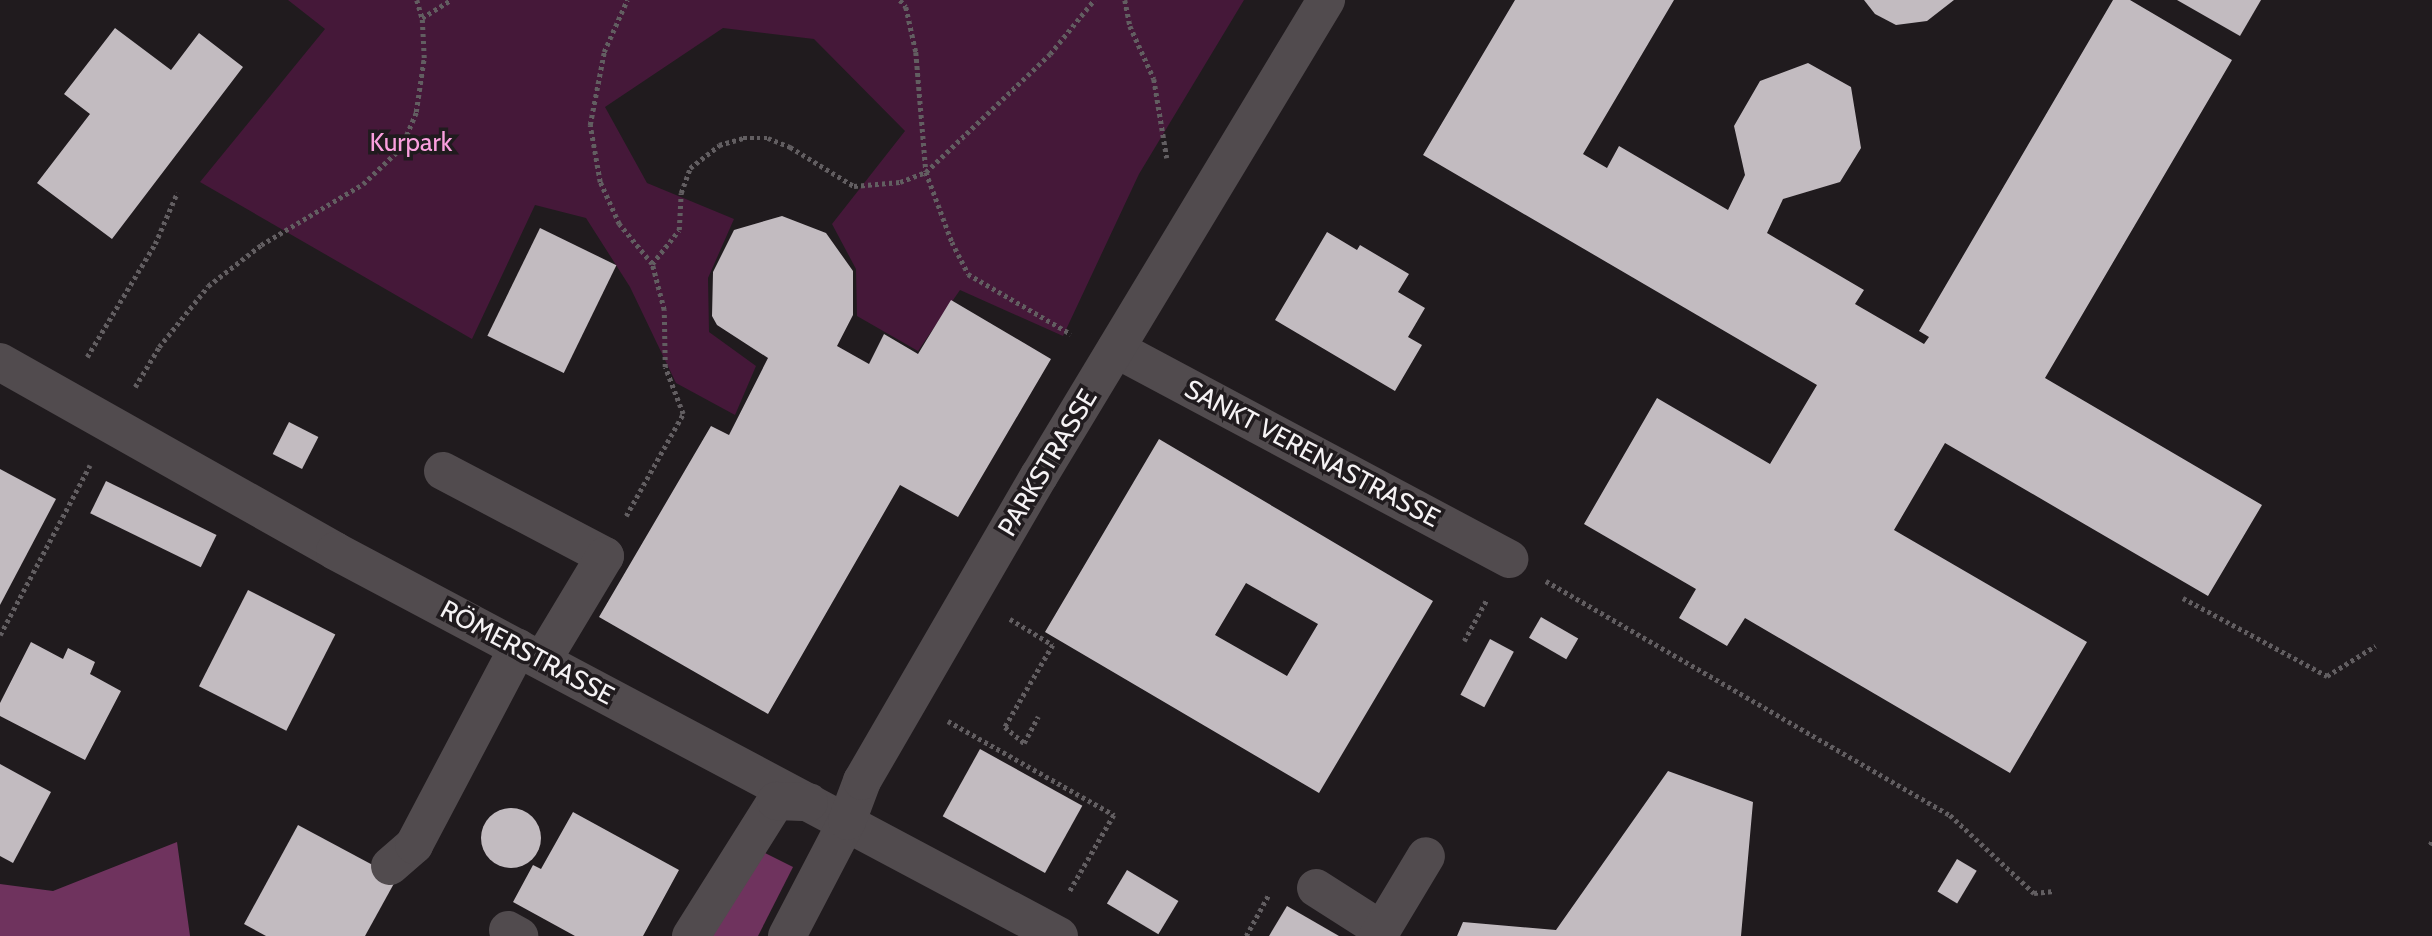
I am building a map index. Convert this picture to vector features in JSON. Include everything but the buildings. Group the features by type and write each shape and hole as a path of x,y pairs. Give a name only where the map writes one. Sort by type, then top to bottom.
{"street":[{"name":"PARKSTRASSE","path":"787,936 847,821 862,781 1116,349 1326,0"},
{"name":"SANKT VERENASTRASSE","path":"1116,349 1509,559"},
{"name":"RÖMERSTRASSE","path":"0,362 63,398 107,433 847,821 1059,936"},
{"path":"390,866 414,845 530,655 604,556 443,471"},
{"path":"691,936 776,801 809,802"},
{"path":"1316,887 1380,933 1426,856"}],"path":[{"path":"0,635 107,433 159,347 208,286 261,245 363,184 401,148 416,111 424,58 422,18 417,0"},
{"path":"422,18 451,0"},
{"path":"604,556 683,414 665,367 664,310 652,264 619,224 600,182 590,125 604,52 628,0"},
{"path":"900,0 906,7 916,52 926,172 952,242 968,274 1078,338"},
{"path":"652,264 679,230 681,192 690,168 719,145 743,138 768,138 790,147 854,186 900,182 926,172 1050,54 1094,0"},
{"path":"1125,0 1130,26 1154,79 1167,158"},
{"path":"63,398 155,244 177,192"},
{"path":"1509,559 1950,816 2034,893 2054,891"},
{"path":"2182,598 2327,676 2375,646"},
{"path":"1007,617 1053,645 1005,727 1024,743 1038,717"},
{"path":"1464,641 1470,628"},
{"path":"948,720 1114,815 1067,897"},
{"path":"1246,936 1256,916"}],"green space":[{"name":"Kurpark","path":"288,0 1244,0 1139,174 1063,336 960,290 918,351 857,316 856,269 832,224 905,131 814,39 723,28 605,107 647,183 734,219 708,278 709,332 756,366 735,415 676,383 630,287 586,218 535,205 472,339 200,182 325,29"}],"shaded area":[{"path":"177,842 190,936 0,936 0,884 53,891"},
{"path":"743,842 793,867 758,936 682,936"}]}
